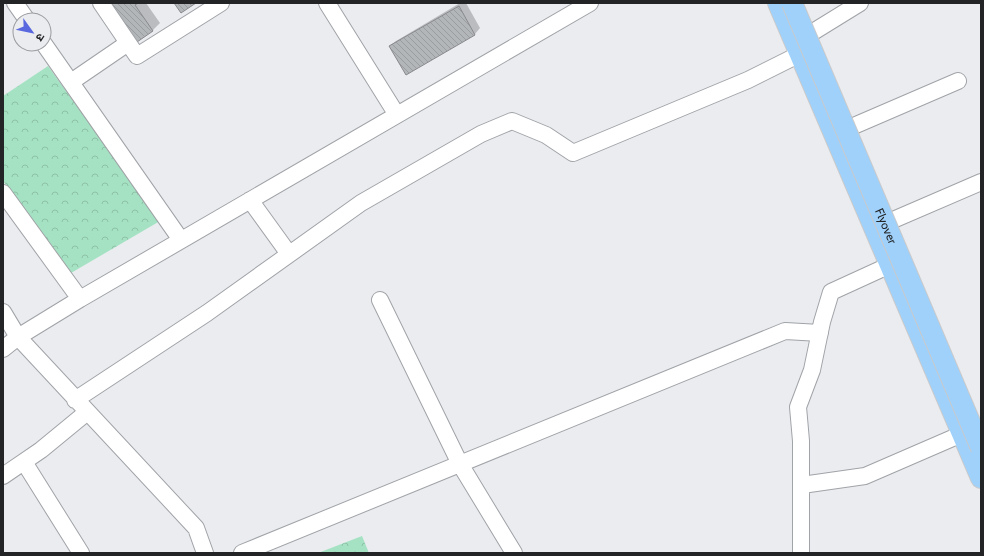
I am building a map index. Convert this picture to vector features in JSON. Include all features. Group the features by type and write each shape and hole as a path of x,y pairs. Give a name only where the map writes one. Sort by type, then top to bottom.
{"main road":[{"path":"778,3 981,478"},
{"name":"Flyover","path":"792,3 981,448"},
{"path":"801,3 981,425"}],"street":[{"path":"15,3 21,12"},
{"path":"101,3 137,56 221,3"},
{"path":"327,3 397,115"},
{"path":"3,349 10,338 80,299 590,3"},
{"path":"813,32 857,4"},
{"path":"70,82 128,43"},
{"path":"49,52 181,240"},
{"path":"75,400 207,313 361,203 481,134 512,121 546,135 573,154 748,80 800,54"},
{"path":"834,135 958,81"},
{"path":"893,220 981,182"},
{"path":"3,193 80,299"},
{"path":"250,200 289,254"},
{"path":"802,553 802,441 798,407 812,370 831,292 890,265"},
{"path":"380,300 460,464 514,553"},
{"path":"3,312 10,338 75,400 196,528 205,553"},
{"path":"242,553 785,331 820,333"},
{"path":"3,476 24,462 86,413"},
{"path":"802,485 865,476 962,434"},
{"path":"24,462 81,553"}],"green space":[{"path":"48,66 160,221 71,273 3,181 3,96"},
{"path":"362,536 369,553 318,553"}],"building":[{"path":"110,3 138,3 135,5 153,31 137,42"},
{"path":"174,3 196,3 181,13"},
{"path":"459,6 475,35 406,75 389,46"}]}
